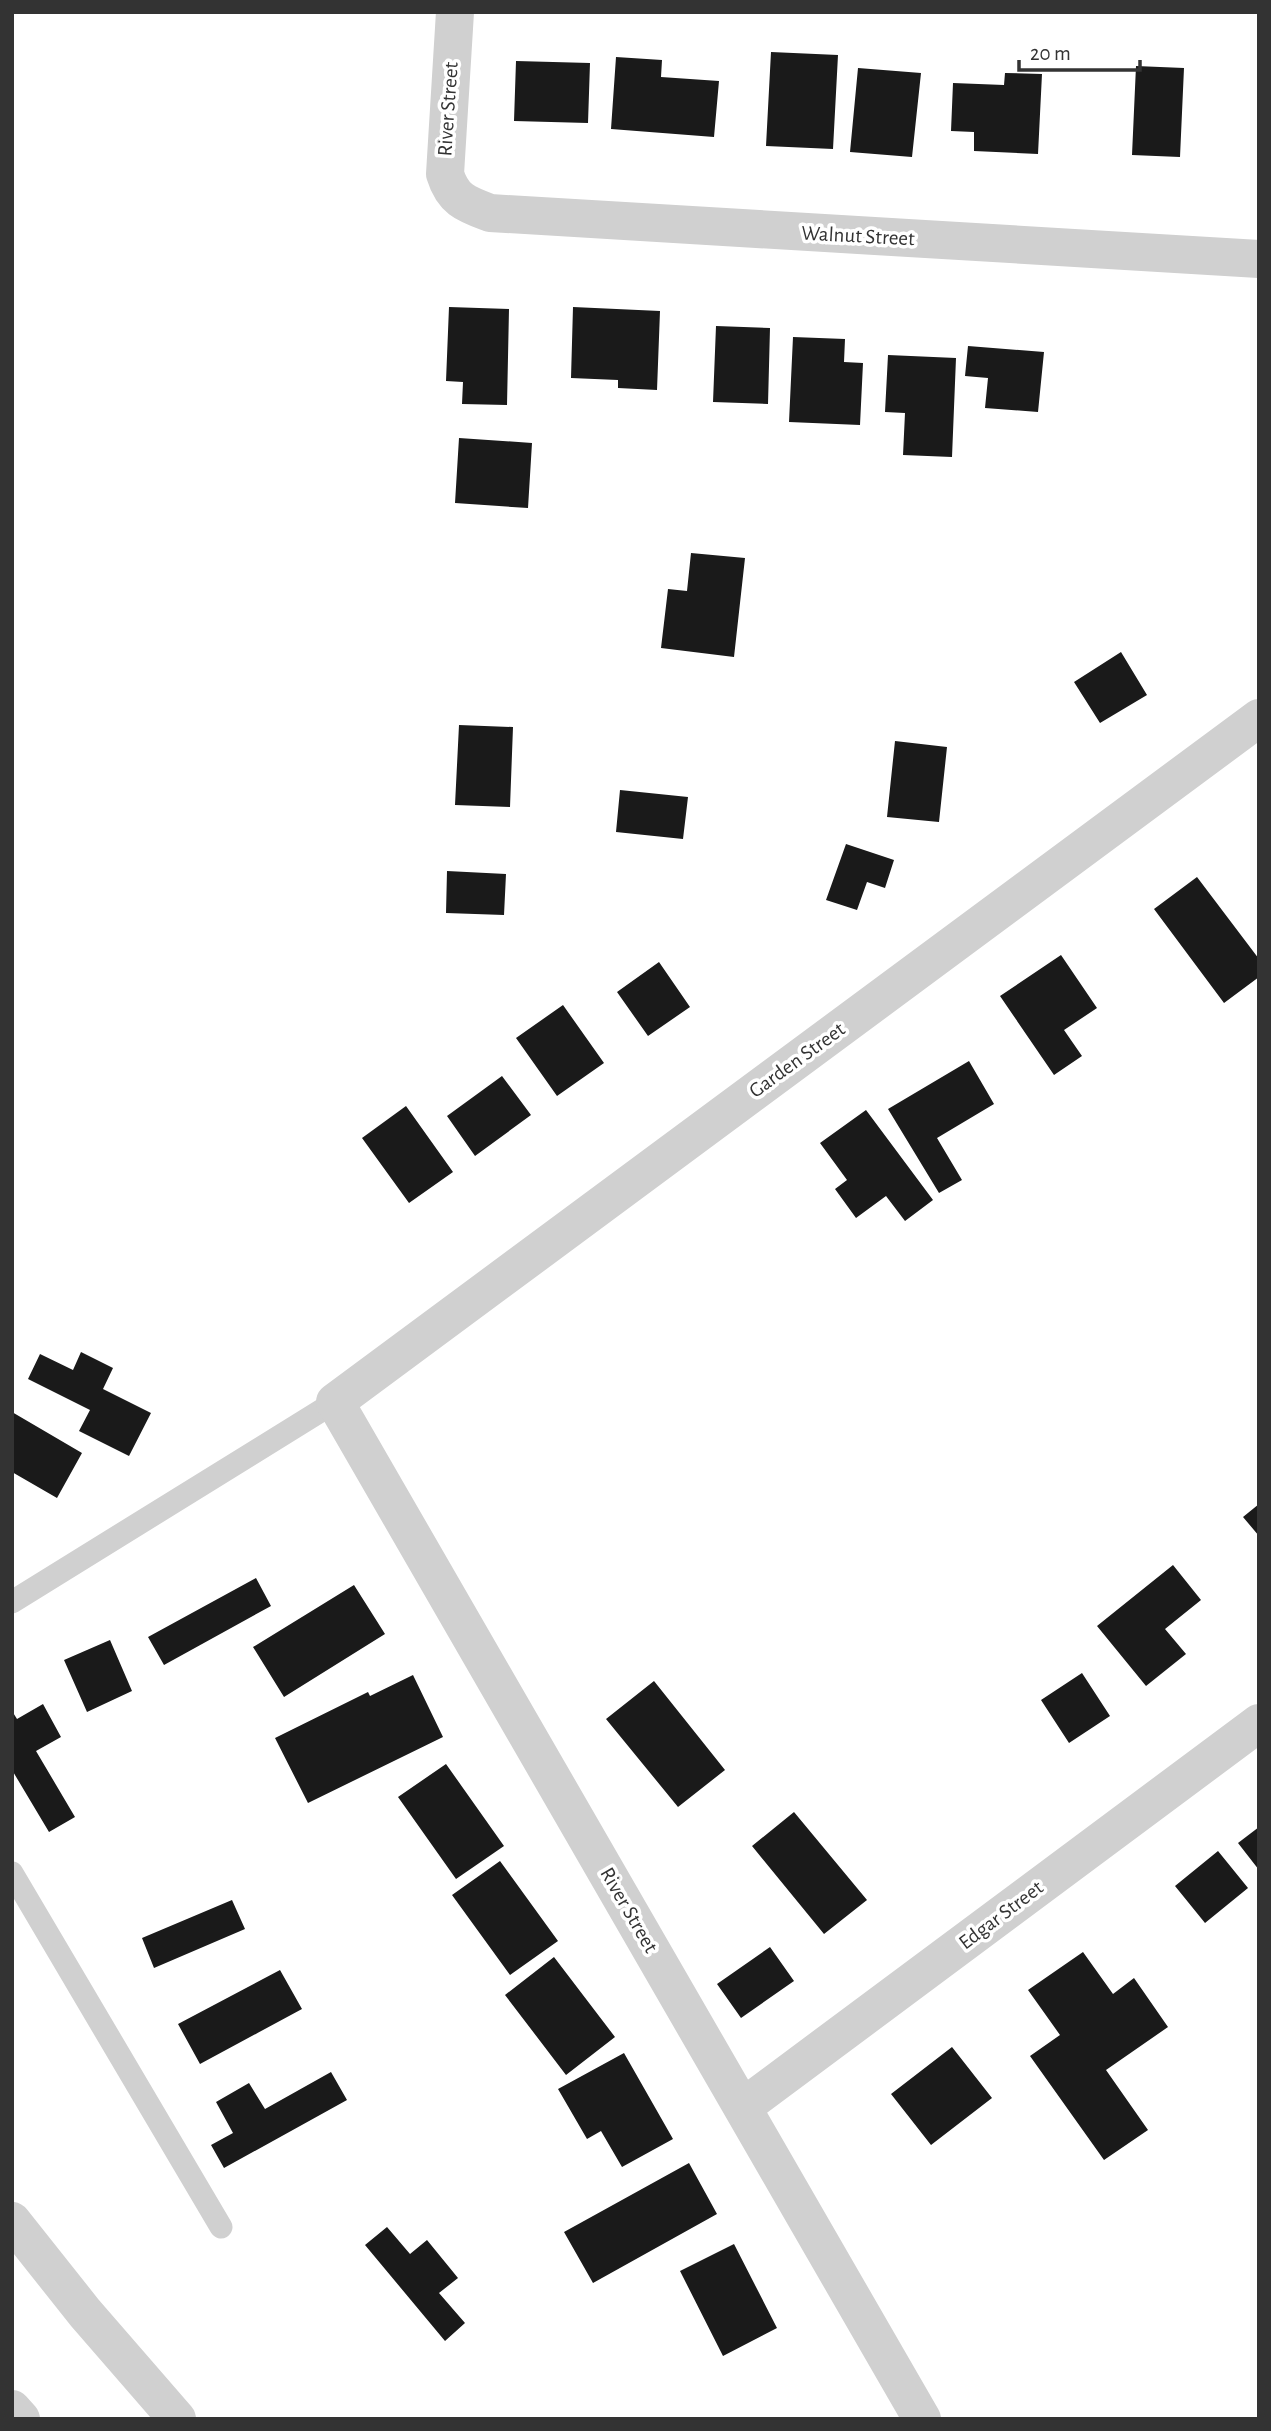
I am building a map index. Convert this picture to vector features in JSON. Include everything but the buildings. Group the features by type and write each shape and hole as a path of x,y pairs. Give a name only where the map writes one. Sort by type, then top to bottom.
{"street":[{"name":"River Street","path":"455,12 445,174 449,189 461,201"},
{"name":"Walnut Street","path":"461,201 491,213 510,216 1259,259"},
{"name":"Garden Street","path":"334,1402 1259,718"},
{"name":"River Street","path":"334,1402 922,2419"},
{"name":"Edgar Street","path":"743,2107 1259,1723"},
{"path":"12,2221 85,2313 177,2419"},
{"path":"12,2409 21,2419"}],"lane":[{"path":"12,1602 334,1402"},
{"path":"12,1873 221,2227"}]}
